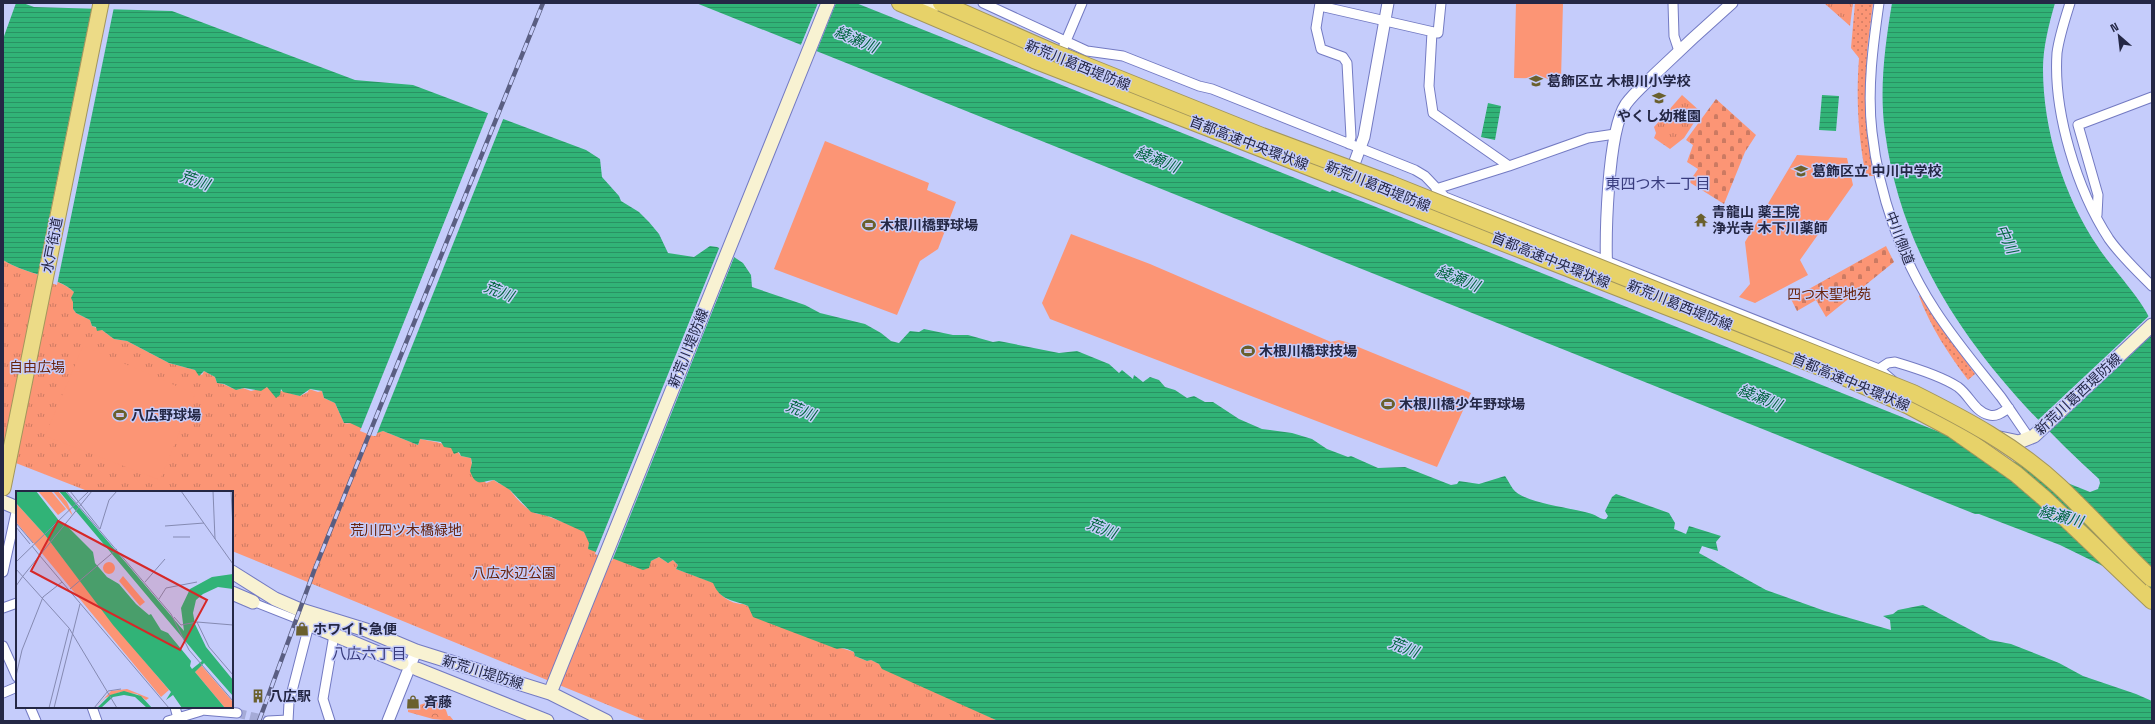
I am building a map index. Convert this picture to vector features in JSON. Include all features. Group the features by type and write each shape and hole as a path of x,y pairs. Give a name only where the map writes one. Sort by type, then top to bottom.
{"highway":[{"name":"水戸街道","path":"3,488 101,3"},
{"name":"首都高速中央環状線","path":"901,3 925,7 1041,62 1701,320 1837,374 1909,406 1952,429 2016,474 2044,498 2152,601"},
{"name":"首都高速中央環状線","path":"941,3 1060,51 1262,136 1391,184 1913,393 1994,437 2028,460 2059,486 2152,579"},
{"path":"958,3 1060,51"}],"main road":[{"name":"新荒川堤防線","path":"550,693 828,3"},
{"name":"新荒川葛西堤防線","path":"925,7 969,20 1060,51 1350,175 1902,394 2009,441 2019,442 2034,436 2152,325"},
{"path":"3,502 16,508"},
{"name":"新荒川堤防線","path":"233,573 285,604 315,615 366,630 416,651 550,693 606,721"},
{"path":"233,593 253,602"},
{"path":"305,623 402,662"},
{"name":"新荒川堤防線","path":"417,669 547,721"}],"street":[{"path":"984,3 1060,51 1087,51 1123,56 1415,170 1445,197 1879,369 1897,385 1902,394"},
{"path":"1060,51 1082,3"},
{"path":"1350,175 1361,149 1374,92 1388,3"},
{"path":"1349,144 1351,137 1347,63 1343,57 1321,49 1316,28 1320,5 1438,33 1441,3"},
{"path":"1673,3 1674,36 1679,51"},
{"path":"1607,276 1606,261 1615,134 1621,113 1626,104 1679,51 1732,3"},
{"name":"中川側道","path":"1879,3 1872,63 1872,132 1888,208 1906,257 1934,310 1973,363 2009,408 2034,436"},
{"path":"2070,3 2058,53 2059,97 2064,129 2077,170 2096,216 2110,239 2152,286"},
{"path":"1432,32 1429,86 1433,114 1508,166"},
{"path":"2096,216 2098,195 2078,125 2152,97"},
{"path":"1425,204 1434,186 1508,166 1588,138 1615,134"},
{"path":"1879,369 1888,363 1895,362 1951,383 1963,392 1978,410 1991,416 1999,414 2009,408"},
{"path":"3,572 16,513"},
{"path":"253,602 305,623 288,720 267,721"},
{"path":"3,608 16,603"},
{"path":"330,721 323,699 334,635"},
{"path":"3,646 14,659 16,671"},
{"path":"388,721 416,651"},
{"path":"3,693 16,687"},
{"path":"30,708 36,721"},
{"path":"92,708 97,721"},
{"path":"175,708 178,718"},
{"path":"200,721 202,709"},
{"path":"168,721 202,709 237,713"}],"green space":[{"path":"1516,3 1563,3 1561,79 1514,78"},
{"path":"1824,3 1853,3 1850,26"},
{"path":"1855,3 1873,3 1867,51 1866,102 1876,176 1866,176 1859,132 1859,58 1851,48"},
{"path":"1682,95 1701,112 1684,138 1670,149 1654,138 1656,133 1654,127"},
{"path":"1716,99 1756,135 1745,152 1724,204 1689,182 1698,169 1687,162 1693,145 1686,140"},
{"name":"木根川橋野球場","path":"825,141 929,183 927,190 956,202 938,249 920,261 897,315 774,269"},
{"path":"1797,155 1847,158 1853,185 1800,260 1808,275 1755,303 1739,297 1750,284 1745,242"},
{"path":"1071,234 1150,264 1331,342 1339,340 1346,342 1471,393 1437,467 1050,319 1042,303"},
{"name":"四つ木聖地苑","path":"1886,246 1894,262 1826,317 1816,300 1797,311 1791,299"},
{"name":"荒川四ツ木橋緑地","path":"3,260 20,268 59,282 67,287 74,292 73,309 76,313 90,320 92,326 102,330 114,339 127,341 169,363 195,370 202,375 204,371 215,377 217,383 224,384 233,389 243,388 251,391 267,387 300,396 308,392 309,389 318,392 322,391 324,398 335,403 344,423 355,424 373,433 383,431 418,445 420,439 448,445 457,451 461,456 471,458 472,465 486,483 494,480 509,489 524,506 533,512 578,528 584,532 590,543 651,561 659,557 668,563 673,560 678,565 676,569 714,583 718,591 729,601 743,604 841,648 854,652 855,656 867,661 871,660 998,721 647,721 233,551 233,491 87,491 3,458"},
{"path":"1921,294 1937,321 1975,374 1968,380 1934,329 1923,307 1919,296"},
{"name":"八広野球場","path":"83,346 195,394 160,480 45,436"},
{"path":"434,700 447,702 444,704 448,716 450,716 454,721 433,719 408,712 408,709"}],"water":[{"name":"荒川","path":"3,3 23,3 34,7 172,11 355,80 413,85 586,150 600,159 602,177 619,196 621,201 639,212 649,222 659,234 668,253 694,257 710,246 717,247 743,263 751,275 752,287 805,305 820,313 865,324 881,333 891,341 899,343 910,331 919,332 924,329 953,335 968,335 993,342 999,341 1059,353 1077,351 1109,364 1119,373 1122,370 1133,379 1134,375 1143,382 1150,377 1159,380 1165,387 1175,390 1187,398 1194,396 1205,402 1213,402 1239,419 1262,429 1292,433 1312,439 1327,449 1348,457 1351,456 1378,468 1405,467 1451,485 1457,484 1459,481 1479,484 1505,476 1513,489 1519,494 1528,498 1550,505 1592,514 1604,519 1608,516 1605,511 1612,497 1616,494 1669,513 1675,523 1674,529 1686,534 1689,526 1721,536 1716,542 1718,551 1702,546 1699,553 1766,590 1825,611 1891,630 1890,620 1883,616 1893,614 1898,610 1923,605 1990,640 2011,644 2059,663 2083,676 2152,701 2152,721 998,721 882,669 879,664 871,660 867,661 855,656 854,652 850,650 843,648 837,649 753,617 748,606 724,597 716,589 713,583 676,569 678,565 673,560 668,563 659,557 651,561 649,568 643,570 588,549 589,543 584,532 551,517 531,512 510,490 494,480 477,482 470,471 472,463 471,458 461,456 459,452 454,454 451,448 444,447 441,442 420,439 418,445 383,431 374,434 350,423 344,423 335,403 324,398 322,391 310,389 300,396 283,392 281,389 280,395 276,398 267,387 261,391 244,388 236,390 224,384 217,383 215,377 204,371 199,376 195,370 169,363 127,341 114,339 102,330 97,331 96,327 92,326 90,320 76,313 73,309 73,302 71,298 74,292 59,282 20,268 3,260"},
{"path":"696,3 856,3 1330,192 1332,190 1371,205 2090,492 2098,489 2100,483 2099,479 2024,405 1991,366 1960,324 1934,280 1912,234 1895,185 1883,116 1884,68 1892,3 2055,3 2045,44 2043,61 2044,92 2051,139 2075,207 2098,247 2128,286 2148,315 2152,324 2152,590 2060,545 1979,514 1975,514"},
{"path":"1822,95 1839,96 1836,131 1819,130"},
{"path":"1488,103 1501,106 1495,140 1481,137"}],"pier":[{"path":"3,3 16,3 3,39"},
{"path":"818,3 836,3 816,53 800,47"},
{"path":"92,7 114,7 57,285 37,278"},
{"path":"489,111 504,117 376,436 373,436 360,431"},
{"path":"720,246 735,255 612,561 595,554"},
{"path":"2151,314 2152,335 2048,433 2037,421"}],"tunnel":[{"path":"237,713 265,720"}],"railway":[{"path":"259,721 314,571 543,3"}],"place":[{"name":"葛飾区立 木根川小学校","path":"1536,81"},
{"name":"やくし幼稚園","path":"1659,98"},
{"name":"葛飾区立 中川中学校","path":"1801,171"},
{"name":"青龍山 薬王院 浄光寺 木下川薬師","path":"1701,220"},
{"name":"木根川橋野球場","path":"869,225"},
{"name":"木根川橋球技場","path":"1248,351"},
{"name":"木根川橋少年野球場","path":"1388,404"},
{"name":"八広野球場","path":"120,415"},
{"name":"ホワイト急便","path":"302,629"},
{"name":"八広駅","path":"258,696"},
{"name":"斉藤","path":"413,702"}],"district":[{"name":"東四つ木一丁目","path":"1658,183"},
{"name":"八広六丁目","path":"369,653"}],"water label":[{"name":"綾瀬川","path":"856,39"},
{"name":"綾瀬川","path":"1157,159"},
{"name":"中川","path":"2007,239"},
{"name":"綾瀬川","path":"1458,278"},
{"name":"綾瀬川","path":"1760,397"},
{"name":"綾瀬川","path":"2061,516"}],"park label":[{"name":"自由広場","path":"37,367"},
{"name":"八広水辺公園","path":"514,573"}]}
